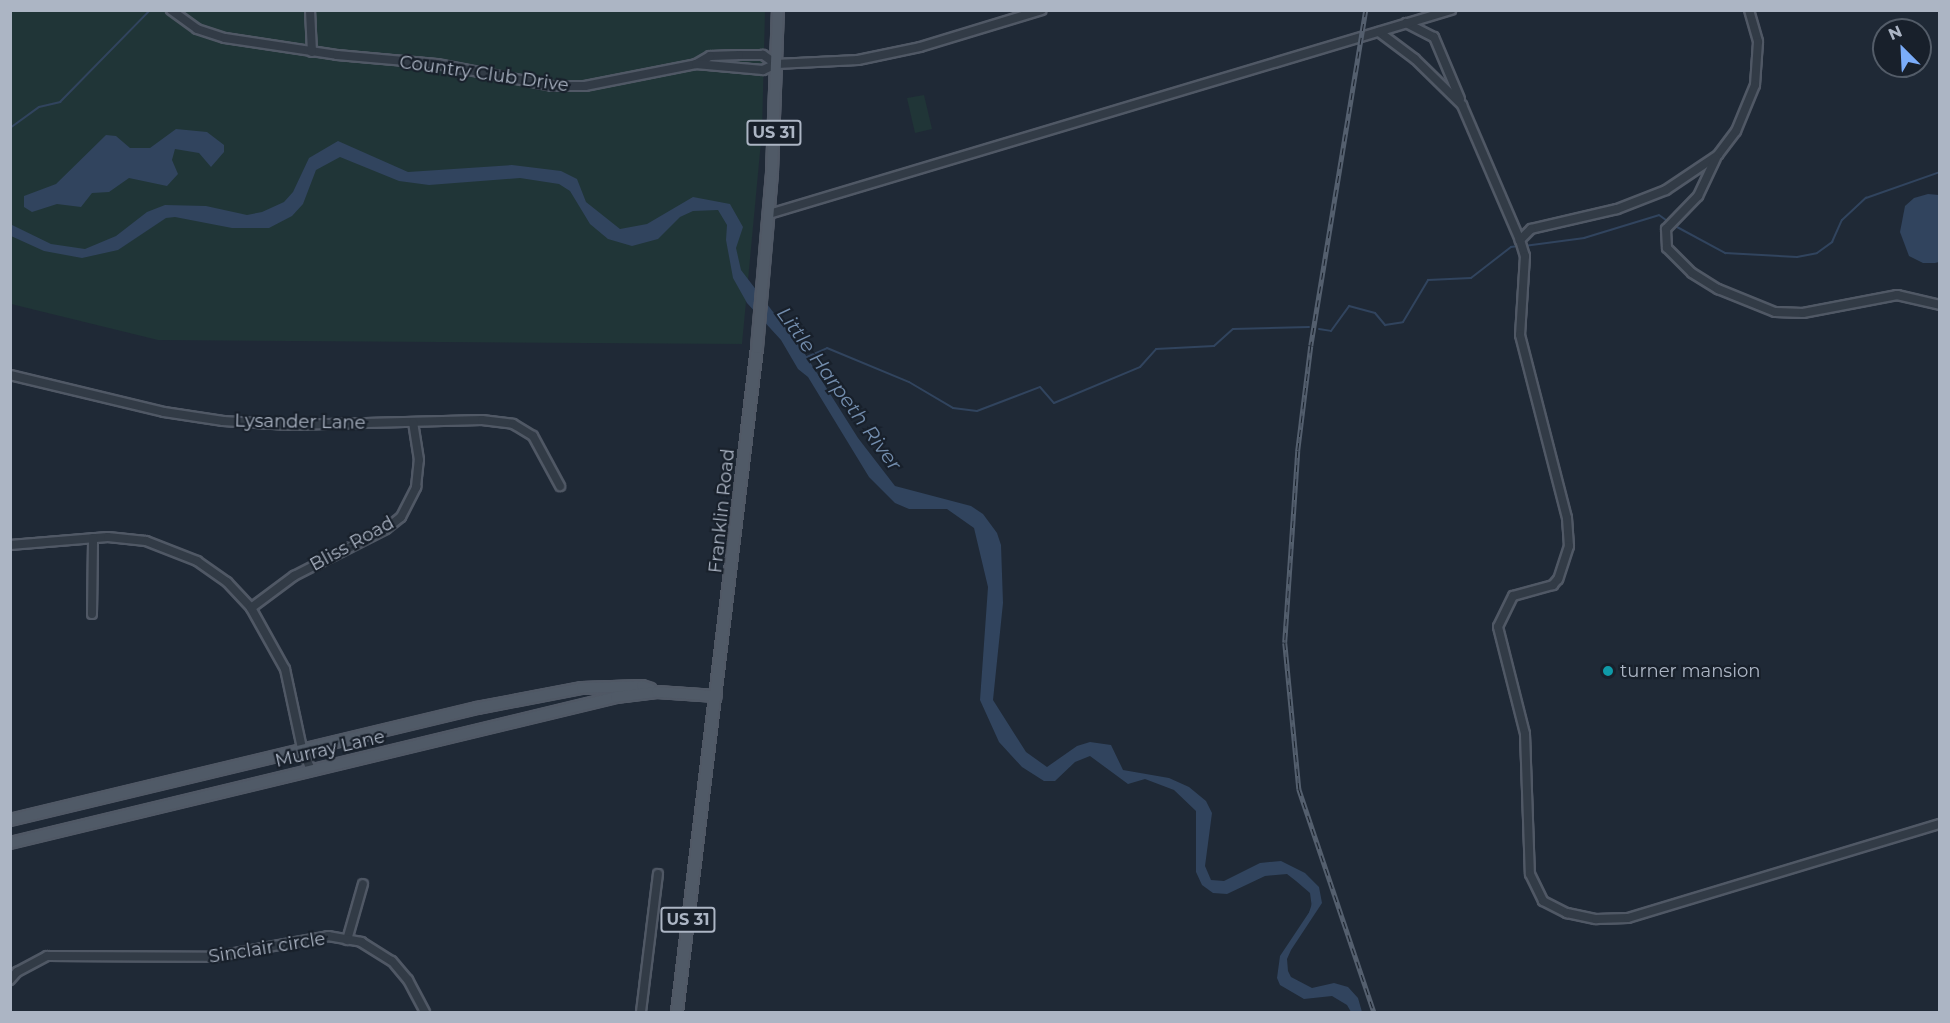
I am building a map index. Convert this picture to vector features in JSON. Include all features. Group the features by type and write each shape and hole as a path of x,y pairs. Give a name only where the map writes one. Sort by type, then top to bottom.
{"main road":[{"name":"Franklin Road","path":"677,1012 757,348 769,214 778,10"},
{"name":"Murray Lane","path":"10,820 302,748 571,690 642,686 657,692"},
{"name":"Murray Lane","path":"10,843 616,696 657,692 716,696"}],"street":[{"name":"Country Club Drive","path":"171,10 204,32 312,52 437,64 562,87 696,64 763,70 776,64 869,58 1042,10"},
{"path":"310,10 312,52"},
{"path":"769,214 1451,10"},
{"path":"1749,10 1758,42 1755,85 1736,131 1718,155 1698,196 1666,229 1667,248 1692,273 1718,289 1775,312 1803,314 1897,295 1940,305"},
{"path":"1406,23 1434,37 1520,240 1525,256 1520,335 1567,518 1569,546 1558,579 1553,585 1513,596 1498,627 1526,734 1527,859 1543,900 1567,913 1596,919 1643,915 1940,824"},
{"path":"1379,32 1415,58 1462,105"},
{"name":"Country Club Drive","path":"696,64 710,56 739,55 763,55 776,64"},
{"path":"1520,240 1531,229 1617,209 1666,190 1718,155"},
{"name":"Lysander Lane","path":"10,375 164,412 223,421 289,425 482,420 513,424 533,436 560,486"},
{"name":"Bliss Road","path":"251,608 294,576 386,529 401,517 416,487 419,460 413,422"},
{"path":"92,614 93,538"},
{"path":"10,544 93,538 146,541 197,561 227,582 251,608 285,669 302,748 311,770"},
{"path":"641,1012 658,874"},
{"path":"347,940 363,884"},
{"name":"Sinclair circle","path":"10,980 17,972 47,956 213,957 328,936 361,942 392,961 408,980 425,1012"}],"green space":[{"path":"10,11 765,11 762,131 742,344 158,340 11,304"},
{"path":"924,95 932,129 915,133 907,98"}],"water":[{"path":"176,129 207,132 224,145 224,152 211,167 199,153 175,149 172,160 178,174 167,186 129,178 109,192 92,193 81,207 57,204 32,212 24,207 24,196 56,184 106,135 116,136 130,148 150,148"},
{"path":"338,141 408,172 512,165 561,171 577,179 586,202 620,229 647,224 693,197 730,204 743,227 736,248 741,270 803,351 858,438 895,486 971,506 983,514 997,533 1001,545 1003,603 993,700 1026,752 1047,767 1077,746 1090,742 1111,745 1123,770 1169,778 1189,787 1206,801 1212,813 1205,866 1211,880 1224,881 1260,863 1281,861 1305,873 1319,887 1322,903 1291,950 1287,959 1288,971 1291,977 1312,988 1334,983 1348,987 1358,998 1362,1012 1351,1012 1347,1005 1332,996 1304,999 1280,985 1277,978 1280,956 1312,908 1310,893 1287,874 1265,876 1227,894 1213,893 1202,885 1196,872 1196,811 1174,790 1145,779 1128,784 1090,756 1075,762 1055,781 1044,781 1022,767 999,742 980,700 988,587 974,528 947,509 909,509 895,503 869,477 808,377 798,369 781,340 747,303 733,278 726,240 727,225 718,210 693,211 680,217 658,239 632,246 608,239 590,224 570,191 559,184 520,178 429,185 399,181 340,157 316,170 303,204 292,216 269,228 232,228 175,217 166,218 118,250 82,258 44,251 11,236 10,224 51,244 85,249 116,236 147,212 165,205 206,206 247,215 262,212 284,202 293,192 309,158"},
{"path":"1928,194 1939,195 1939,262 1935,263 1923,263 1909,256 1900,232 1905,206 1914,198"}],"waterway":[{"path":"10,128 39,107 60,102 150,10"},
{"path":"1677,227 1725,253 1797,257 1817,253 1832,242 1842,220 1866,198 1940,172"},
{"path":"1524,246 1584,238 1659,215 1666,220"},
{"path":"1319,329 1331,331 1349,306 1375,313 1385,325 1403,322 1428,280 1471,278 1511,247 1518,246"},
{"path":"807,357 827,348 909,382 953,408 977,411 1040,387 1054,403 1140,367 1156,349 1214,346 1233,329 1309,327"},
{"name":"Little Harpeth River","path":"1309,916 1313,904"}],"railway":[{"path":"1366,10 1311,346 1298,451 1285,643 1299,789 1374,1012"}],"place":[{"name":"turner mansion","path":"1608,671"}]}
